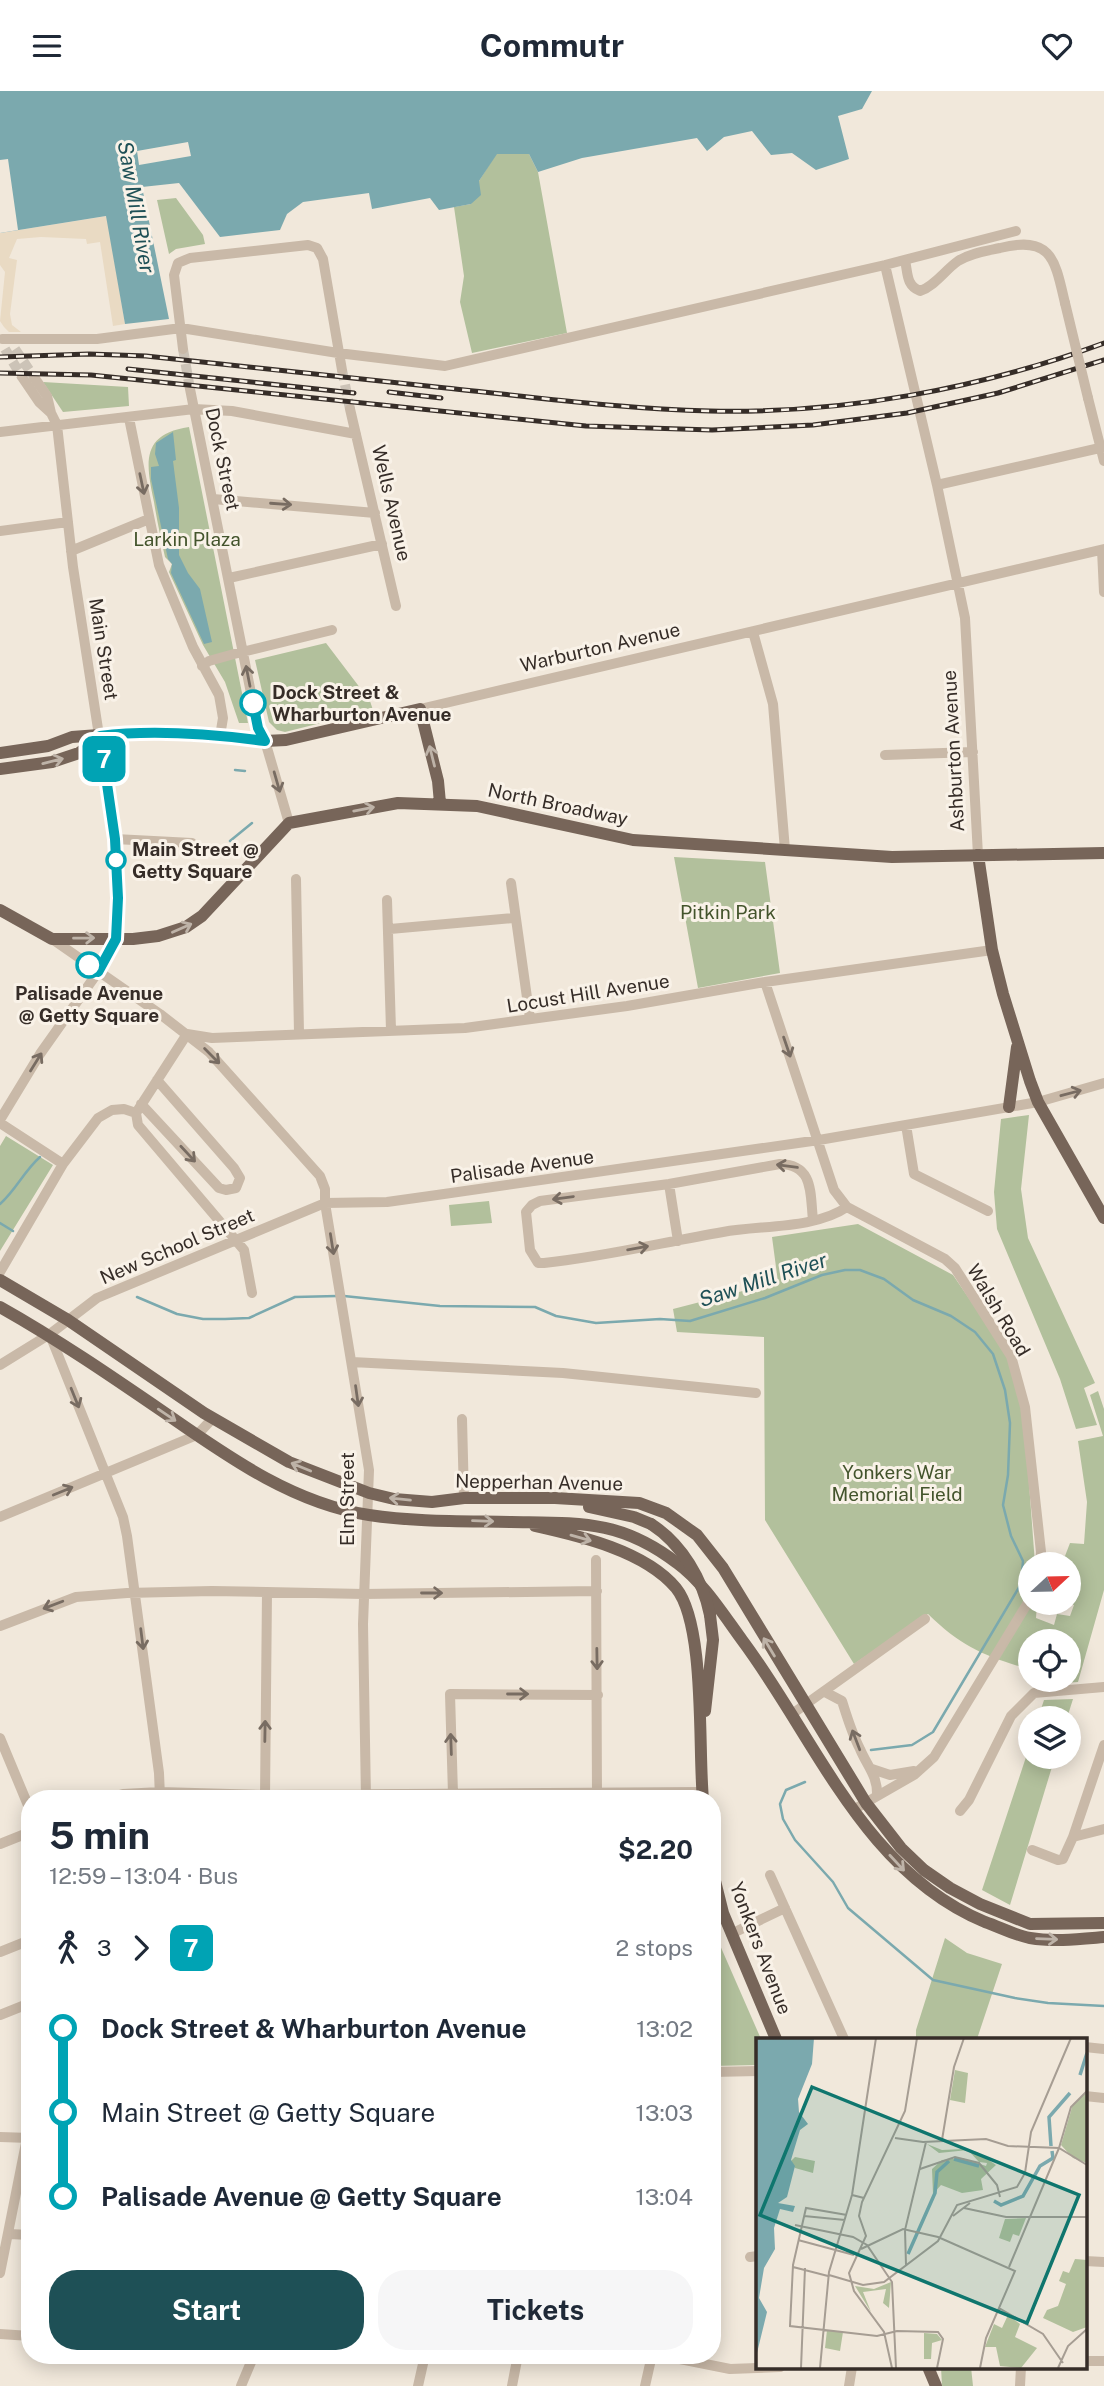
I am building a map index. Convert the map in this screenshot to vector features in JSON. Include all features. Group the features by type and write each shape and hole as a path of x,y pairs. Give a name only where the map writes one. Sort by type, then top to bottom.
{"main road":[{"name":"Warburton Avenue","path":"0,753 48,746 72,737 125,733 286,740 420,709"},
{"path":"420,709 438,781 440,803"},
{"path":"0,769 52,762 79,753 100,736"},
{"name":"North Broadway","path":"289,823 398,803 440,803 477,806 633,840 892,857 1104,853"},
{"path":"0,910 52,939 158,936 195,922 289,823"},
{"name":"Ashburton Avenue","path":"978,855 992,950 1017,1044 1038,1102 1103,1215"},
{"path":"1009,1107 1017,1044"},
{"name":"Nepperhan Avenue","path":"0,1280 279,1458 369,1493 394,1499 432,1501 530,1498 639,1503 666,1513 696,1535 723,1568 805,1705 872,1799 901,1847 924,1870 980,1904 1030,1924 1104,1923"},
{"name":"Nepperhan Avenue","path":"0,1307 50,1334 237,1462 278,1484 331,1505 366,1514 426,1521 559,1521 594,1525 628,1534 678,1563 718,1606 765,1671 853,1810 908,1874 948,1904 1003,1929 1029,1937 1104,1937"},
{"path":"530,1498 604,1509 651,1524 678,1549 694,1571 703,1587 713,1640 703,1740"},
{"path":"514,1522 590,1540 638,1559 676,1588 686,1605 692,1626 703,1740 703,1790"},
{"name":"Yonkers Avenue","path":"721,1905 776,2038"},
{"path":"930,2369 936,2386"}],"street":[{"path":"6,343 97,339 181,328 338,353 445,366 885,265 1016,231"},
{"path":"970,243 973,254"},
{"path":"183,349 174,270 178,263 185,259 306,244 317,248 323,259 342,370"},
{"path":"905,260 908,281 920,292 928,289 948,268 973,254 1017,244 1037,245 1053,260 1104,461"},
{"name":"Ashburton Avenue","path":"885,265 959,584 967,635 978,855"},
{"name":"Main Street","path":"22,377 39,402 51,413"},
{"name":"Main Street","path":"0,1121 40,1053 98,972 116,939 118,898 115,839 71,551 57,425 47,396 34,377"},
{"name":"Dock Street","path":"190,389 258,728 265,741 289,823"},
{"path":"0,432 194,409 232,411 356,434"},
{"name":"Wells Avenue","path":"350,409 396,606"},
{"path":"129,418 159,565 222,706 220,736"},
{"path":"937,485 1102,447"},
{"path":"213,499 375,513"},
{"path":"71,551 149,519"},
{"path":"0,531 68,522"},
{"path":"229,578 382,544"},
{"path":"1103,549 1104,592"},
{"name":"Warburton Avenue","path":"420,709 1103,549"},
{"path":"202,666 209,661 332,630"},
{"path":"753,632 773,704 785,850"},
{"path":"885,755 973,752"},
{"path":"115,839 192,843"},
{"path":"296,879 299,1033"},
{"path":"511,883 530,1019"},
{"path":"387,900 390,929 391,1030"},
{"path":"390,929 514,918"},
{"path":"52,939 209,1052 320,1176 325,1189 325,1203"},
{"name":"Locust Hill Avenue","path":"187,1034 212,1038 465,1028 992,950"},
{"path":"765,982 834,1190 847,1207 834,1216 813,1220 724,1232 544,1263 534,1258 527,1230 526,1212 536,1203 669,1184 780,1164 791,1164 806,1175 813,1220"},
{"path":"187,1034 139,1109 138,1125 244,1250 252,1293"},
{"path":"0,1272 63,1164 98,1118 106,1112 139,1109 219,1188 236,1188 240,1178 234,1168 157,1080"},
{"name":"Palisade Avenue","path":"325,1203 387,1202 819,1140 1038,1102 1104,1083"},
{"path":"0,1121 63,1164"},
{"path":"906,1125 914,1174 988,1211"},
{"path":"669,1184 678,1241"},
{"name":"New School Street","path":"0,1365 50,1334 97,1298 325,1203"},
{"name":"Elm Street","path":"325,1203 369,1470 364,1594 366,1790"},
{"name":"Walsh Road","path":"847,1207 945,1259 955,1268 1010,1356 1025,1407 1041,1552"},
{"path":"50,1334 125,1526 136,1593 159,1790"},
{"path":"352,1362 563,1373 756,1393"},
{"path":"0,1517 197,1436 213,1418"},
{"path":"462,1419 464,1498"},
{"path":"596,1560 597,1790"},
{"path":"0,1626 76,1597 136,1593 597,1591"},
{"path":"265,1790 267,1592"},
{"path":"853,1810 925,1767 934,1757 1020,1615"},
{"path":"792,1714 925,1619"},
{"path":"844,1678 841,1687 842,1701 860,1751 872,1769 878,1786 872,1799"},
{"path":"960,1811 969,1800 1012,1716 1034,1693 1104,1687"},
{"path":"825,1692 842,1701"},
{"path":"453,1790 450,1694 598,1695"},
{"path":"0,1738 22,1790"},
{"path":"1032,1850 1058,1860 1063,1859 1104,1745"},
{"path":"872,1769 890,1775 905,1774 925,1767"},
{"path":"1073,1837 1104,1829"},
{"path":"0,1844 21,1836"},
{"path":"770,1875 844,2038"},
{"path":"731,1934 785,1908"},
{"path":"0,1952 21,1944"},
{"path":"0,2015 21,2007"},
{"path":"721,2072 756,2071"},
{"path":"1086,2096 1104,2098"},
{"path":"0,2137 21,2138"},
{"path":"0,2273 21,2176"},
{"path":"9,2234 21,2235"},
{"path":"1086,2262 1104,2262"},
{"path":"0,2334 21,2335"},
{"path":"1086,2361 1104,2361"},
{"path":"241,2386 250,2364"},
{"path":"418,2386 423,2364"},
{"path":"512,2386 516,2364"},
{"path":"645,2386 650,2364"},
{"path":"705,2364 730,2369 756,2368"}],"green space":[{"path":"496,154 529,154 538,172 567,333 472,353 460,302 464,276 454,207 471,204 479,181"},
{"path":"176,198 203,235 205,244 176,249 169,254 157,200"},
{"path":"43,382 128,387 129,406 63,412"},
{"name":"Larkin Plaza","path":"189,427 248,723 239,723 225,682 203,645 169,572 172,564 165,557 158,523 149,475 150,453 162,436"},
{"path":"326,643 370,701 373,710 285,732 277,730 269,722 255,660"},
{"name":"Pitkin Park","path":"674,857 765,862 780,973 698,988"},
{"path":"1029,1115 1021,1189 1028,1238 1095,1383 1084,1388 1097,1425 1076,1429 1060,1379 997,1229 994,1192 1001,1119"},
{"path":"6,1136 53,1165 0,1251 0,1146"},
{"path":"489,1201 492,1223 451,1226 449,1205"},
{"name":"Yonkers War Memorial Field","path":"858,1224 953,1275 1009,1357 1024,1416 1034,1552 1018,1552 1018,1615 1036,1615 1036,1618 1054,1625 1057,1615 1082,1615 1082,1552 1067,1552 1070,1543 1084,1544 1087,1502 1078,1441 1103,1436 1090,1395 1098,1391 1104,1409 1104,1590 1081,1671 1081,1629 1018,1629 1018,1666 964,1643 928,1614 854,1664 765,1520 764,1337 677,1332 673,1309 778,1282 772,1237"},
{"path":"1073,1699 1071,1706 1042,1706 1044,1700"},
{"path":"1022,1769 1051,1769 1010,1905 982,1890"},
{"path":"945,1938 967,1953 1002,1964 977,2038 916,2038 916,2030"},
{"path":"721,1948 761,2038 756,2038 756,2065 721,2066"},
{"path":"941,2369 971,2369 973,2386 942,2386"}],"shaded area":[{"path":"107,216 125,324 113,326 100,242 87,244 86,239 41,237 17,239 9,258 17,260 10,314 12,325 21,332 9,332 0,321 5,272 0,265 0,233"}],"water":[{"path":"0,91 872,91 862,109 838,116 849,159 816,170 792,153 771,155 752,131 724,137 707,151 697,138 582,158 538,172 529,154 497,154 479,181 481,195 471,204 439,210 430,198 372,209 369,193 303,202 287,214 280,230 220,237 179,183 142,187 169,319 125,324 106,216 0,233"},
{"path":"173,432 176,460 173,461 179,508 179,555 200,589 212,642 204,644 171,573 172,564 168,559 151,479 151,467 159,466 155,454 156,443"}],"pier":[{"path":"188,142 191,156 139,165 137,151"},
{"path":"8,159 18,230 0,233 0,160"}],"waterway":[{"name":"Saw Mill River","path":"235,770 245,771"},
{"name":"Saw Mill River","path":"230,841 252,823"},
{"name":"Saw Mill River","path":"0,1204 40,1157"},
{"name":"Saw Mill River","path":"0,1223 13,1231"},
{"name":"Saw Mill River","path":"344,1296 440,1306 535,1307 556,1316 596,1323 660,1319 690,1321 765,1298 822,1275 860,1270 884,1279 913,1300 951,1316 975,1332 993,1354 1005,1390 1010,1423 1008,1475 1003,1505 1011,1536 1023,1561 1021,1584 933,1732 912,1745 871,1750"},
{"name":"Saw Mill River","path":"137,1297 177,1314 203,1319 225,1319 249,1318 295,1297 337,1296"},
{"name":"Saw Mill River","path":"805,1782 786,1790 780,1804 783,1819 795,1840 833,1882 848,1908 933,1980 1015,1998 1104,2006"}],"tunnel":[{"path":"5,349 22,377"},
{"path":"15,349 34,377"},
{"path":"183,349 190,389"},
{"path":"342,370 350,409"}],"railway":[{"path":"0,357 89,354 146,356 611,405 677,410 760,411 860,403 959,386 1104,343"},
{"path":"0,373 91,375 586,426 712,430 813,425 907,413 998,393 1104,360"},
{"path":"128,369 354,393"},
{"path":"389,392 441,398"}],"bus line":[{"name":"7","path":"89,965 98,972 116,939 117,931 115,839 100,736 125,733 220,736 265,741 258,728 253,703"}],"place":[{"name":"Dock Street & Wharburton Avenue","path":"253,703"},
{"name":"Main Street @ Getty Square","path":"116,860"},
{"name":"Palisade Avenue @ Getty Square","path":"89,965"}]}
